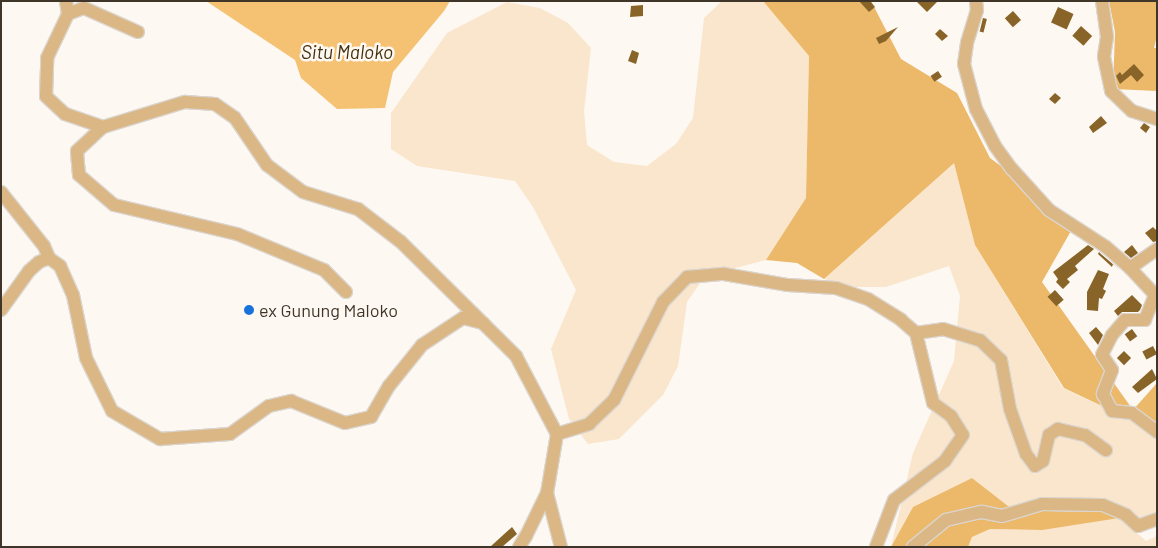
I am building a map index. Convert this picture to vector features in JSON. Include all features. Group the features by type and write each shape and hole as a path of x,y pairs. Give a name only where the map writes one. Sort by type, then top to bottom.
{"street":[{"path":"66,1 68,14 47,58 46,96 65,114 103,127"},
{"path":"976,1 977,10 966,43 964,64 976,109 995,146 1012,169 1049,210 1106,247 1130,268 1156,296 1145,320 1125,320 1112,335 1102,355 1112,370 1103,394 1112,411 1132,413 1157,432"},
{"path":"1102,1 1107,37 1104,57 1111,91 1132,111 1157,119"},
{"path":"68,14 84,8 138,32"},
{"path":"346,292 324,270 237,234 114,205 79,175 77,150 103,127 184,102 215,104 235,118 267,165 303,192 358,209 401,242 486,324 516,356 557,434 547,493 519,547"},
{"path":"1,192 44,246 49,258 60,266 72,295 86,358 112,411 160,438 230,434 269,406 291,402 345,424 371,417 389,386 422,345 463,318 486,324"},
{"path":"1130,268 1157,249"},
{"path":"1,310 29,270 39,262 49,258"},
{"path":"557,434 589,424 614,400 663,302 687,277 724,274 788,286 836,288 868,299 901,320 916,333 933,402 951,416 963,435 945,461 894,500 876,547"},
{"path":"916,333 943,329 980,340 1001,360 1010,409 1026,454 1035,466 1043,460 1049,435 1058,429 1085,436 1106,450"},
{"path":"547,493 561,547"},
{"path":"913,547 946,520 982,512 1002,516 1042,504 1104,505 1126,515 1138,526 1157,519"}],"shaded area":[{"path":"722,1 763,1 809,56 806,199 766,260 705,276 687,302 678,366 663,395 619,439 588,444 569,419 551,349 576,290 533,207 515,181 417,166 391,149 391,113 447,33 507,2 540,8 568,23 591,48 584,111 587,145 614,162 647,166 676,144 693,118 704,18"},
{"path":"763,1 871,1 901,59 957,93 990,158 1076,222 1042,282 1133,410 1157,383 1157,434 1064,388 975,245 954,163 824,279 797,263 766,260 806,198 809,56"},
{"path":"1109,1 1157,1 1157,36 1154,48 1157,48 1157,91 1113,89 1115,32"},
{"path":"954,162 975,245 1063,388 1140,424 1157,434 1157,521 1137,533 1146,541 1157,536 1157,547 968,547 972,537 990,529 1042,530 1100,503 1008,506 972,478 913,507 891,547 913,453 954,361 960,296 949,266 886,287 855,287 824,279"},
{"path":"972,478 1008,506 1100,503 1119,518 1042,530 990,529 972,537 968,547 891,547 913,507"}],"water":[{"name":"Situ Maloko","path":"206,1 450,1 444,11 393,72 385,108 337,109 301,78 295,60"}],"building":[{"path":"859,1 870,1 875,7 869,12"},
{"path":"916,1 938,1 927,12"},
{"path":"643,5 643,16 630,17 631,6"},
{"path":"1058,7 1074,14 1067,29 1051,23"},
{"path":"1013,11 1021,20 1013,27 1005,18"},
{"path":"983,18 987,19 983,33 980,32"},
{"path":"1081,26 1092,36 1083,46 1072,36"},
{"path":"898,27 886,41 879,44 876,38"},
{"path":"940,29 948,36 942,41 935,34"},
{"path":"632,50 639,53 636,64 628,61"},
{"path":"1134,64 1144,75 1137,82 1131,75 1120,84 1116,76 1120,72 1122,75"},
{"path":"938,71 942,77 934,82 931,76"},
{"path":"1055,93 1061,98 1055,104 1049,99"},
{"path":"1101,116 1107,123 1093,133 1089,127"},
{"path":"1144,123 1150,127 1146,133 1140,128"},
{"path":"1153,227 1157,231 1157,241 1153,242 1145,233"},
{"path":"1088,245 1094,249 1075,266 1078,270 1067,279 1070,282 1063,289 1056,282 1058,279 1053,272"},
{"path":"1132,245 1138,253 1131,258 1124,252"},
{"path":"1099,252 1113,264 1112,267 1098,254"},
{"path":"1098,270 1109,274 1103,289 1106,291 1102,299 1099,298 1098,311 1087,310 1087,292"},
{"path":"1055,290 1064,300 1056,306 1048,297"},
{"path":"1132,295 1142,305 1140,310 1138,312 1122,312 1118,316 1114,311"},
{"path":"1096,327 1103,335 1098,345 1089,333"},
{"path":"1132,329 1137,336 1130,342 1125,334"},
{"path":"1153,346 1157,354 1146,359 1142,351"},
{"path":"1124,351 1131,358 1124,365 1117,358"},
{"path":"1152,369 1157,379 1138,393 1132,387"},
{"path":"512,527 517,534 502,547 490,547"}],"place":[{"name":"ex Gunung Maloko","path":"249,310"}]}
